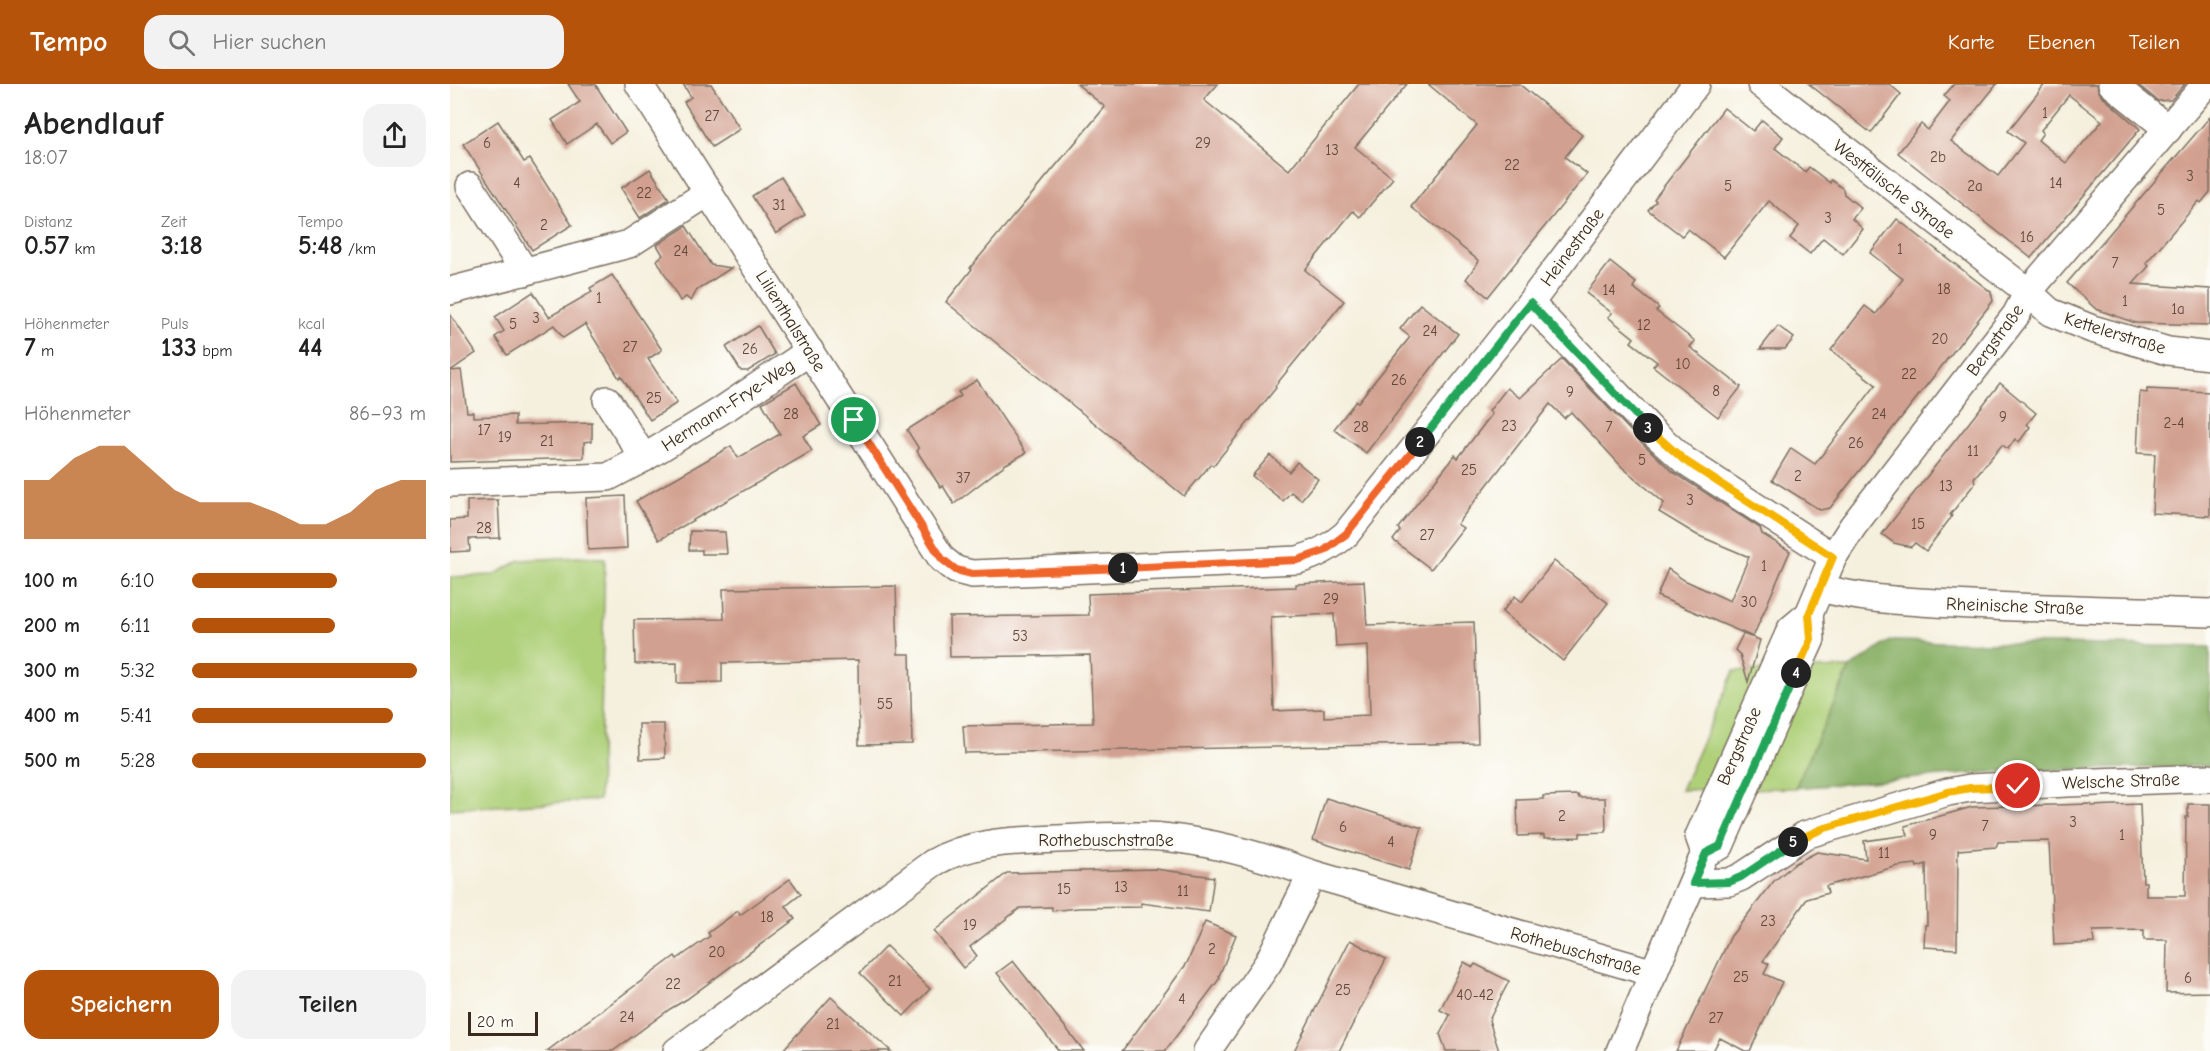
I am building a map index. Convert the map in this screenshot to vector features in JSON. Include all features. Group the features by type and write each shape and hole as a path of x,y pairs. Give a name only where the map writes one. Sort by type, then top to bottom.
{"street":[{"name":"Lilienthalstraße","path":"639,84 942,559"},
{"name":"Heinestraße","path":"942,559 956,570 972,574 1298,560 1324,551 1346,534 1530,303 1696,84"},
{"name":"Westfälische Straße","path":"1761,84 2028,292"},
{"path":"2112,84 2168,129"},
{"name":"Bergstraße","path":"1620,1051 1706,853 1720,846 1811,639 1809,614 1833,557 1853,526 2016,315 2028,292 2206,84"},
{"path":"470,186 525,272"},
{"path":"450,291 630,244 709,192"},
{"name":"Kettelerstraße","path":"2028,292 2050,312 2092,329 2168,351 2210,356"},
{"path":"1530,303 1629,408 1684,460 1833,557"},
{"name":"Hermann-Frye-Weg","path":"450,483 608,477 644,458 724,409 810,351"},
{"name":"Hermann-Frye-Weg","path":"607,400 644,458"},
{"name":"Rheinische Straße","path":"1821,588 1849,596 1905,601 2210,613"},
{"name":"Welsche Straße","path":"1693,883 1729,882 1741,877 1805,836 1948,792 1970,788 2210,778"},
{"name":"Rothebuschstraße","path":"677,1051 933,863 964,849 1016,840 1161,837 1211,844 1262,856 1312,874 1654,973"},
{"path":"1207,1051 1268,963 1312,874"}],"green space":[{"path":"605,558 599,800 450,809 450,577 494,575 520,560"},
{"path":"1890,641 2210,647 2210,766 2004,771 1795,788 1850,668"},
{"path":"1850,668 1795,788 1681,790 1734,671"}],"building":[{"path":"568,84 595,84 626,132 610,143 597,124 567,144 552,120 580,102"},
{"path":"683,84 711,84 740,129 712,147 684,102 691,97"},
{"path":"1077,84 1218,84 1204,100 1289,170 1359,84 1407,84 1355,147 1393,178 1360,217 1353,211 1305,270 1344,301 1213,466 1211,464 1184,496 946,302 972,269 970,268 1105,107"},
{"path":"1428,84 1519,84 1582,135 1565,157 1587,174 1488,297 1466,279 1479,261 1411,207 1477,125"},
{"path":"1809,84 1889,84 1901,94 1871,133"},
{"path":"1954,84 1997,84 1951,141 1998,176 2024,143 2008,131 2045,84 2097,84 2102,96 2140,129 2031,258 1898,153 1921,124 1928,130 1950,101 1944,96","holes":["2069,95 2102,121 2066,163 2038,140 2043,133 2041,130"]},
{"path":"2137,84 2185,84 2171,100 2158,101"},
{"path":"1724,108 1753,131 1762,120 1783,137 1775,148 1805,172 1809,167 1830,183 1831,180 1861,208 1852,219 1863,229 1843,254 1823,238 1810,254 1790,238 1799,226 1769,201 1724,257 1688,229 1682,236 1648,210"},
{"path":"2210,117 2210,192 2201,203 2199,201 2146,263 2149,266 2133,284 2210,289 2210,325 2136,323 2096,309 2067,283"},
{"path":"498,121 524,162 530,159 572,225 532,250 463,144"},
{"path":"650,169 669,199 640,218 621,188"},
{"path":"781,177 805,215 776,234 752,196"},
{"path":"1897,219 1991,292 1993,301 1830,508 1820,510 1772,480 1791,448 1815,464 1876,385 1831,350 1865,306 1876,314 1903,279 1870,253"},
{"path":"686,226 711,265 731,268 697,290 691,301 686,297 680,301 657,260 663,255 657,245"},
{"path":"1610,262 1636,283 1633,287 1659,308 1656,311 1695,341 1690,347 1741,387 1718,417 1653,366 1657,362 1631,342 1634,338 1608,317 1612,313 1586,293"},
{"path":"612,275 662,350 648,359 677,403 650,420 621,376 619,378 585,324 563,338 554,325 507,355 495,337 504,331 495,317 533,292 549,317 592,292 590,288"},
{"path":"1420,304 1458,334 1366,453 1334,429 1410,337 1400,329"},
{"path":"450,314 476,353 450,371"},
{"path":"758,326 775,354 748,371 741,371 726,347"},
{"path":"1778,326 1794,338 1785,349 1760,349"},
{"path":"1562,359 1641,442 1673,472 1760,528 1762,534 1790,551 1753,637 1657,596 1668,569 1684,580 1730,601 1749,557 1697,535 1659,512 1664,503 1622,467 1571,412 1564,418 1550,404 1457,524 1463,528 1431,569 1393,540 1400,531 1398,528 1455,455 1458,458 1492,414 1489,411 1507,388 1520,398"},
{"path":"461,370 467,412 473,412 473,417 515,415 515,425 592,423 592,441 584,442 584,458 450,462 450,371"},
{"path":"977,380 1026,453 1006,464 954,504 917,451 919,449 907,430 961,396 958,392"},
{"path":"796,383 821,425 803,436 812,451 659,540 636,501 731,446 738,458 780,434 762,403"},
{"path":"2000,383 2036,413 2027,424 2030,427 2019,442 2015,439 2008,449 2002,445 1974,478 1975,483 1926,551 1915,543 1911,547 1894,543 1882,534"},
{"path":"2147,389 2210,392 2210,516 2152,513 2155,454 2137,453 2140,392 2147,393"},
{"path":"1270,455 1289,472 1297,462 1318,479 1301,500 1291,492 1283,501 1252,476"},
{"path":"625,496 627,548 588,550 586,498"},
{"path":"498,500 500,538 469,539 470,551 450,552 450,520 467,519 467,501"},
{"path":"690,531 725,532 727,554 702,554 702,550 689,550"},
{"path":"1554,561 1608,603 1563,661 1502,612 1515,596 1522,602"},
{"path":"1364,581 1367,625 1474,622 1478,743 965,753 963,726 1093,723 1090,655 950,657 949,617 1089,615 1088,594 1296,587 1296,584","holes":["1334,614 1336,647 1368,645 1370,715 1324,717 1324,709 1274,711 1271,617"]},
{"path":"896,586 898,654 910,654 912,744 859,745 858,660 722,663 722,682 677,683 677,663 635,664 634,620 724,619 723,589"},
{"path":"1743,634 1760,640 1748,682 1740,655 1735,650"},
{"path":"639,724 664,724 665,758 640,759"},
{"path":"1578,795 1579,798 1605,798 1606,832 1580,833 1580,837 1518,836 1517,800 1543,799 1543,796"},
{"path":"1326,798 1422,828 1409,870 1313,840"},
{"path":"2091,804 2091,806 2140,804 2143,882 2146,882 2146,896 2185,896 2188,804 2210,804 2210,992 2166,993 2167,940 2144,940 2144,930 2093,931 2094,943 2054,945 2049,841 1998,842 1996,847 1958,850 1957,949 1924,947 1925,925 1927,925 1926,864 1917,867 1916,864 1898,866 1826,886 1828,893 1807,899 1763,961 1769,964 1764,974 1782,982 1750,1051 1745,1051 1720,1038 1713,1051 1676,1051 1731,936 1774,881 1796,863 1817,852 1866,859 1864,841 1908,835 1905,826 1972,807"},
{"path":"1155,869 1214,877 1209,912 1141,903 1141,907 1078,908 1052,911 1052,907 1020,908 970,947 977,956 963,968 934,931 1007,873"},
{"path":"790,879 801,894 786,906 795,919 687,999 613,1051 547,1051 675,956 677,959 710,936 708,933 738,911 740,915"},
{"path":"1205,922 1236,935 1220,978 1165,1051 1122,1051 1187,963"},
{"path":"1350,940 1386,959 1339,1051 1294,1051"},
{"path":"886,946 930,989 904,1016 860,973"},
{"path":"1013,961 1084,1051 1059,1051 997,973"},
{"path":"1464,962 1473,967 1475,964 1509,981 1489,1020 1499,1051 1446,1051 1440,1034 1450,1015 1440,1010"},
{"path":"831,997 873,1035 891,1051 782,1051"}],"route":[{"path":"854,420 942,559 956,570 972,574 1298,560 1324,551 1346,534 1530,303 1622,401 1684,460 1833,557 1809,614 1811,639 1720,846 1706,853 1693,883 1729,882 1741,877 1805,836 1882,811 1948,792 1970,788 2018,786"}]}
